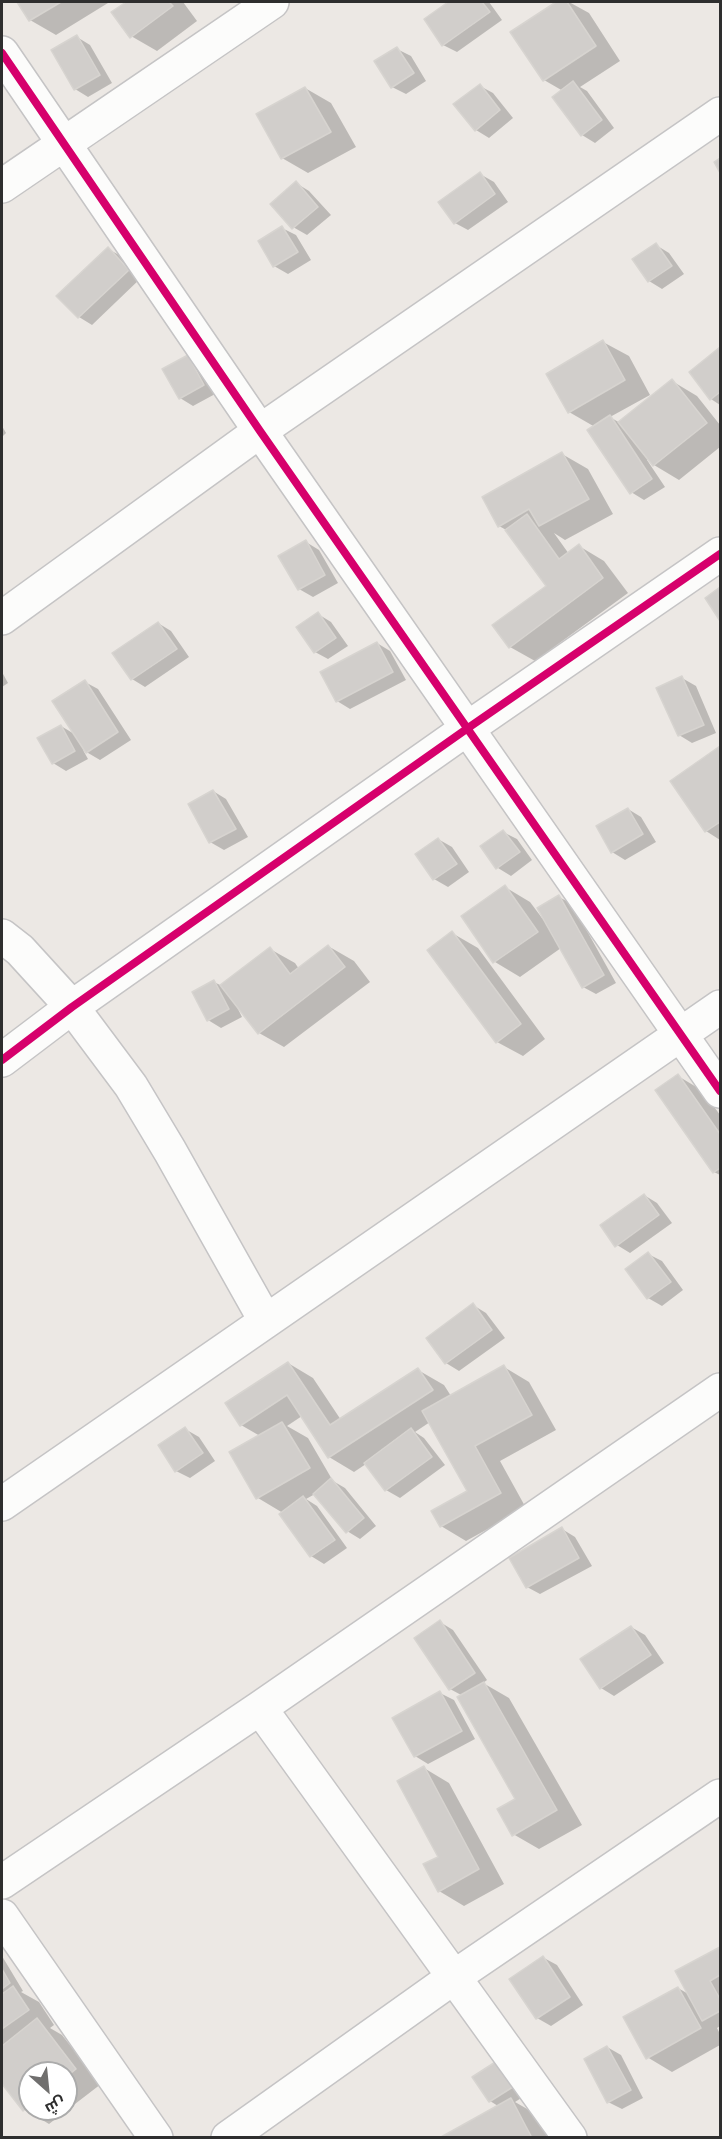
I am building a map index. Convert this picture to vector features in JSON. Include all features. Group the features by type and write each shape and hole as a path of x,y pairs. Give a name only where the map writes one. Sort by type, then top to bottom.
{"street":[{"path":"2,186 272,2"},
{"path":"2,52 260,431 720,1091"},
{"path":"2,618 260,431 720,114"},
{"path":"2,1059 72,1007 468,728 720,554"},
{"path":"2,936 20,950 72,1007 131,1086 265,1320"},
{"path":"2,1504 720,1007"},
{"path":"2,1882 260,1708 720,1389"},
{"path":"260,1708 570,2138"},
{"path":"228,2138 454,1977 720,1796"},
{"path":"2,1916 156,2138"}],"building":[{"path":"17,2 61,2 29,21"},
{"path":"126,2 169,2 173,6 130,38 111,12"},
{"path":"448,2 482,2 490,12 442,46 424,19"},
{"path":"556,2 567,2 596,46 543,81 510,32"},
{"path":"77,35 100,75 74,90 51,50"},
{"path":"397,47 414,73 391,88 374,61"},
{"path":"573,81 602,120 581,136 552,97"},
{"path":"480,84 500,110 475,131 453,104"},
{"path":"305,87 331,132 281,159 256,114"},
{"path":"720,158 720,173 714,162"},
{"path":"480,172 495,194 454,224 438,202"},
{"path":"296,181 318,207 292,229 270,204"},
{"path":"282,226 298,252 273,267 258,241"},
{"path":"656,243 672,266 648,282 632,259"},
{"path":"108,247 129,270 78,318 56,296"},
{"path":"603,340 625,380 568,413 546,374"},
{"path":"720,347 720,392 710,400 689,372"},
{"path":"188,355 204,385 179,399 162,369"},
{"path":"672,379 707,423 653,466 618,422"},
{"path":"610,415 652,479 630,494 587,430"},
{"path":"562,452 589,499 539,526 529,509 498,527 482,497"},
{"path":"527,514 559,559 579,544 603,578 509,648 492,625 546,586 505,530"},
{"path":"306,540 325,575 298,590 278,556"},
{"path":"720,587 720,621 705,598"},
{"path":"318,612 336,638 314,653 296,627"},
{"path":"158,622 177,649 131,680 112,653"},
{"path":"377,642 393,672 336,702 320,672"},
{"path":"682,676 704,725 678,736 656,688"},
{"path":"85,680 118,732 86,753 52,701"},
{"path":"61,725 75,751 52,764 37,738"},
{"path":"720,746 720,822 705,832 670,781"},
{"path":"213,790 236,829 209,843 188,804"},
{"path":"628,808 643,834 611,853 596,826"},
{"path":"503,830 520,852 496,869 480,846"},
{"path":"438,838 457,864 433,880 415,854"},
{"path":"505,885 538,932 493,963 461,916"},
{"path":"559,895 604,975 582,988 537,908"},
{"path":"452,931 521,1024 496,1043 427,950"},
{"path":"328,945 345,967 258,1034 220,985 270,947 290,974"},
{"path":"214,980 229,1009 207,1021 192,992"},
{"path":"678,1074 720,1134 720,1168 713,1173 655,1090"},
{"path":"644,1194 659,1215 615,1247 600,1225"},
{"path":"648,1252 671,1282 647,1299 625,1269"},
{"path":"473,1303 492,1330 445,1364 426,1338"},
{"path":"288,1362 330,1425 418,1368 433,1390 328,1458 287,1395 240,1426 225,1403"},
{"path":"504,1365 532,1415 475,1446 501,1493 440,1527 431,1511 467,1491 422,1411"},
{"path":"282,1422 310,1468 256,1499 229,1452"},
{"path":"185,1427 203,1453 175,1472 158,1445"},
{"path":"411,1428 432,1457 385,1491 364,1463"},
{"path":"331,1478 364,1518 346,1533 313,1494"},
{"path":"303,1496 335,1540 310,1557 279,1514"},
{"path":"562,1527 579,1558 526,1588 509,1558"},
{"path":"440,1620 475,1673 449,1690 414,1638"},
{"path":"631,1626 651,1655 600,1689 580,1659"},
{"path":"484,1682 557,1810 512,1836 497,1809 515,1799 457,1697"},
{"path":"440,1691 462,1731 414,1757 392,1718"},
{"path":"424,1766 479,1869 438,1892 423,1864 438,1857 397,1781"},
{"path":"720,1947 720,1975 710,1981 720,1999 720,2011 702,2021 675,1971"},
{"path":"543,1956 570,1997 536,2019 509,1979"},
{"path":"2,1969 10,1983 2,1989"},
{"path":"13,1986 29,2010 2,2029 2,1994"},
{"path":"678,1987 701,2028 646,2059 623,2017"},
{"path":"37,2018 70,2061 18,2061 18,2105 2,2084 2,2046"},
{"path":"607,2046 631,2090 607,2103 584,2059"},
{"path":"500,2059 516,2085 489,2102 472,2077"},
{"path":"511,2098 532,2138 441,2138 441,2137"}],"cycle path":[{"path":"2,53 260,431 720,1091"},
{"path":"2,1060 72,1007 720,554"}]}
